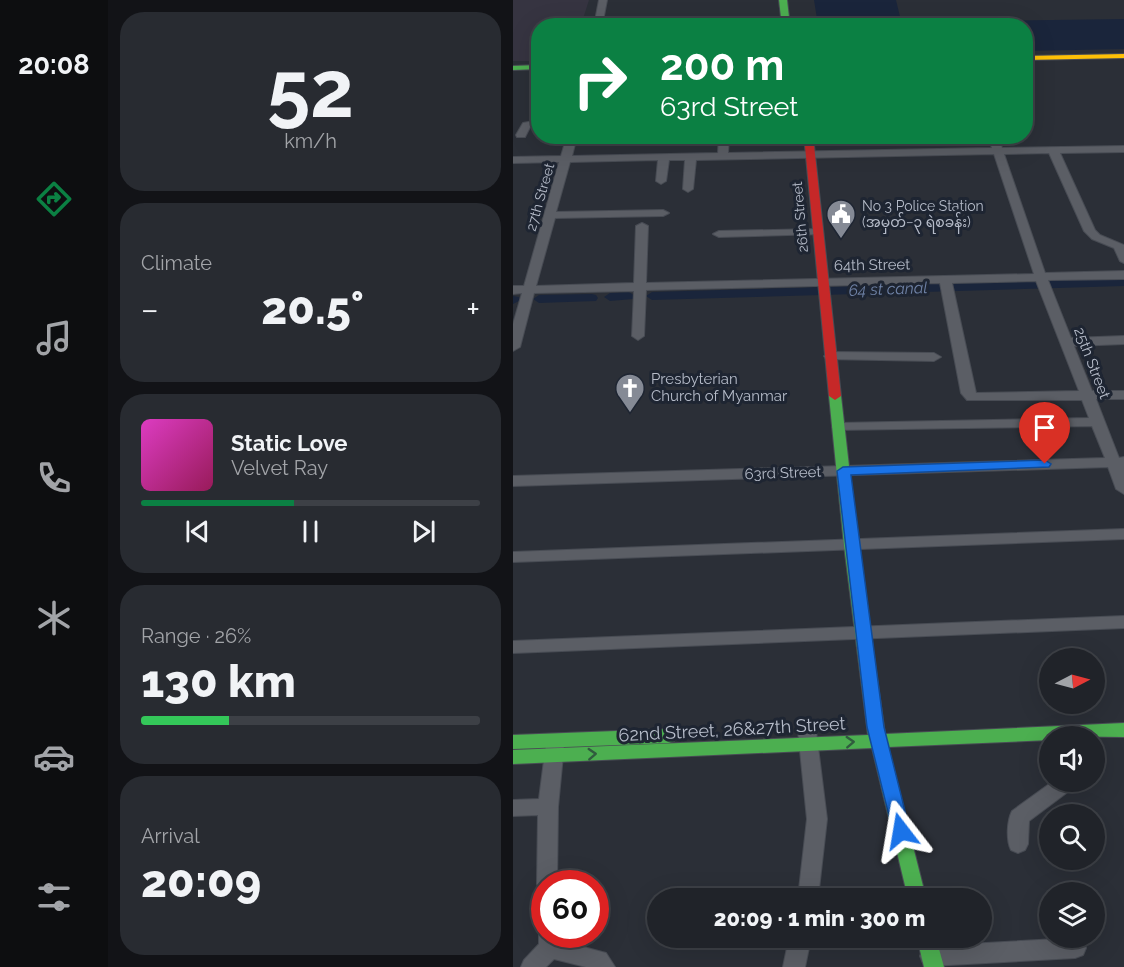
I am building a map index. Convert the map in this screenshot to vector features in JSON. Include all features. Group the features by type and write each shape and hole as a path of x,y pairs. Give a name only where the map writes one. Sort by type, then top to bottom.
{"main road":[{"path":"783,0 785,18"},
{"path":"1033,58 1124,56"},
{"path":"1033,64 1124,63"},
{"path":"513,68 531,67"},
{"name":"26th Street","path":"809,144 843,471"},
{"path":"843,471 877,734 915,888"},
{"path":"513,742 555,747 693,735 808,737 1124,717"},
{"path":"1105,731 1124,730"},
{"path":"877,734 1039,734"},
{"name":"62nd Street, 26&27th Street","path":"513,757 555,747 808,737"}],"street":[{"path":"600,18 603,0"},
{"path":"521,135 526,125 531,124"},
{"name":"27th Street","path":"513,347 523,301 570,144"},
{"path":"723,155 724,144"},
{"path":"996,144 999,151"},
{"path":"513,160 1124,149"},
{"path":"1053,150 1090,231 1102,241 1122,245 1124,259"},
{"name":"25th Street","path":"999,151 1043,282 1097,422 1118,462 1124,489"},
{"path":"661,181 664,156"},
{"path":"688,189 691,156"},
{"path":"550,215 663,213"},
{"path":"638,336 642,226"},
{"path":"719,234 819,232"},
{"name":"64th Street","path":"513,290 523,301 640,293 1043,282 1124,275"},
{"path":"946,285 968,393 972,397 1124,395"},
{"path":"1066,342 1124,340"},
{"path":"831,356 934,357"},
{"path":"839,427 1097,422"},
{"name":"63rd Street","path":"513,481 1118,462"},
{"path":"513,557 1124,534"},
{"path":"513,647 1124,622"},
{"path":"808,737 817,819 809,888"},
{"path":"547,870 548,807 555,747"},
{"path":"1018,844 1019,817 1053,792"},
{"path":"513,808 548,807"},
{"path":"532,967 545,948"},
{"path":"568,948 598,960 604,967"},
{"path":"793,967 798,948"},
{"path":"930,953 1075,948"}],"shaded area":[{"path":"513,0 589,0 583,18 531,18 531,61 513,61"}],"water":[{"path":"814,0 896,0 900,18 817,18"},
{"path":"1124,19 1124,49 1033,51 1033,20"}],"waterway":[{"name":"64 st canal","path":"652,296 1124,282"},
{"path":"610,297 629,296"},
{"path":"539,299 592,298"}],"traffic: fast":[{"path":"783,0 785,18"},
{"path":"513,68 531,67"},
{"path":"835,396 851,545 875,727 915,888"},
{"path":"513,757 1124,730"},
{"path":"513,742 668,736"},
{"path":"929,948 934,967"}],"traffic: slow":[{"path":"1033,58 1124,56"}],"traffic: jam":[{"path":"809,144 835,396"}],"place":[{"name":"No 3 Police Station (အမှတ်−၃ ရဲစခန်း)","path":"841,240"},
{"name":"Presbyterian Church of Myanmar","path":"630,414"}],"route":[{"path":"901,831 875,727 843,471 1045,464"}]}
